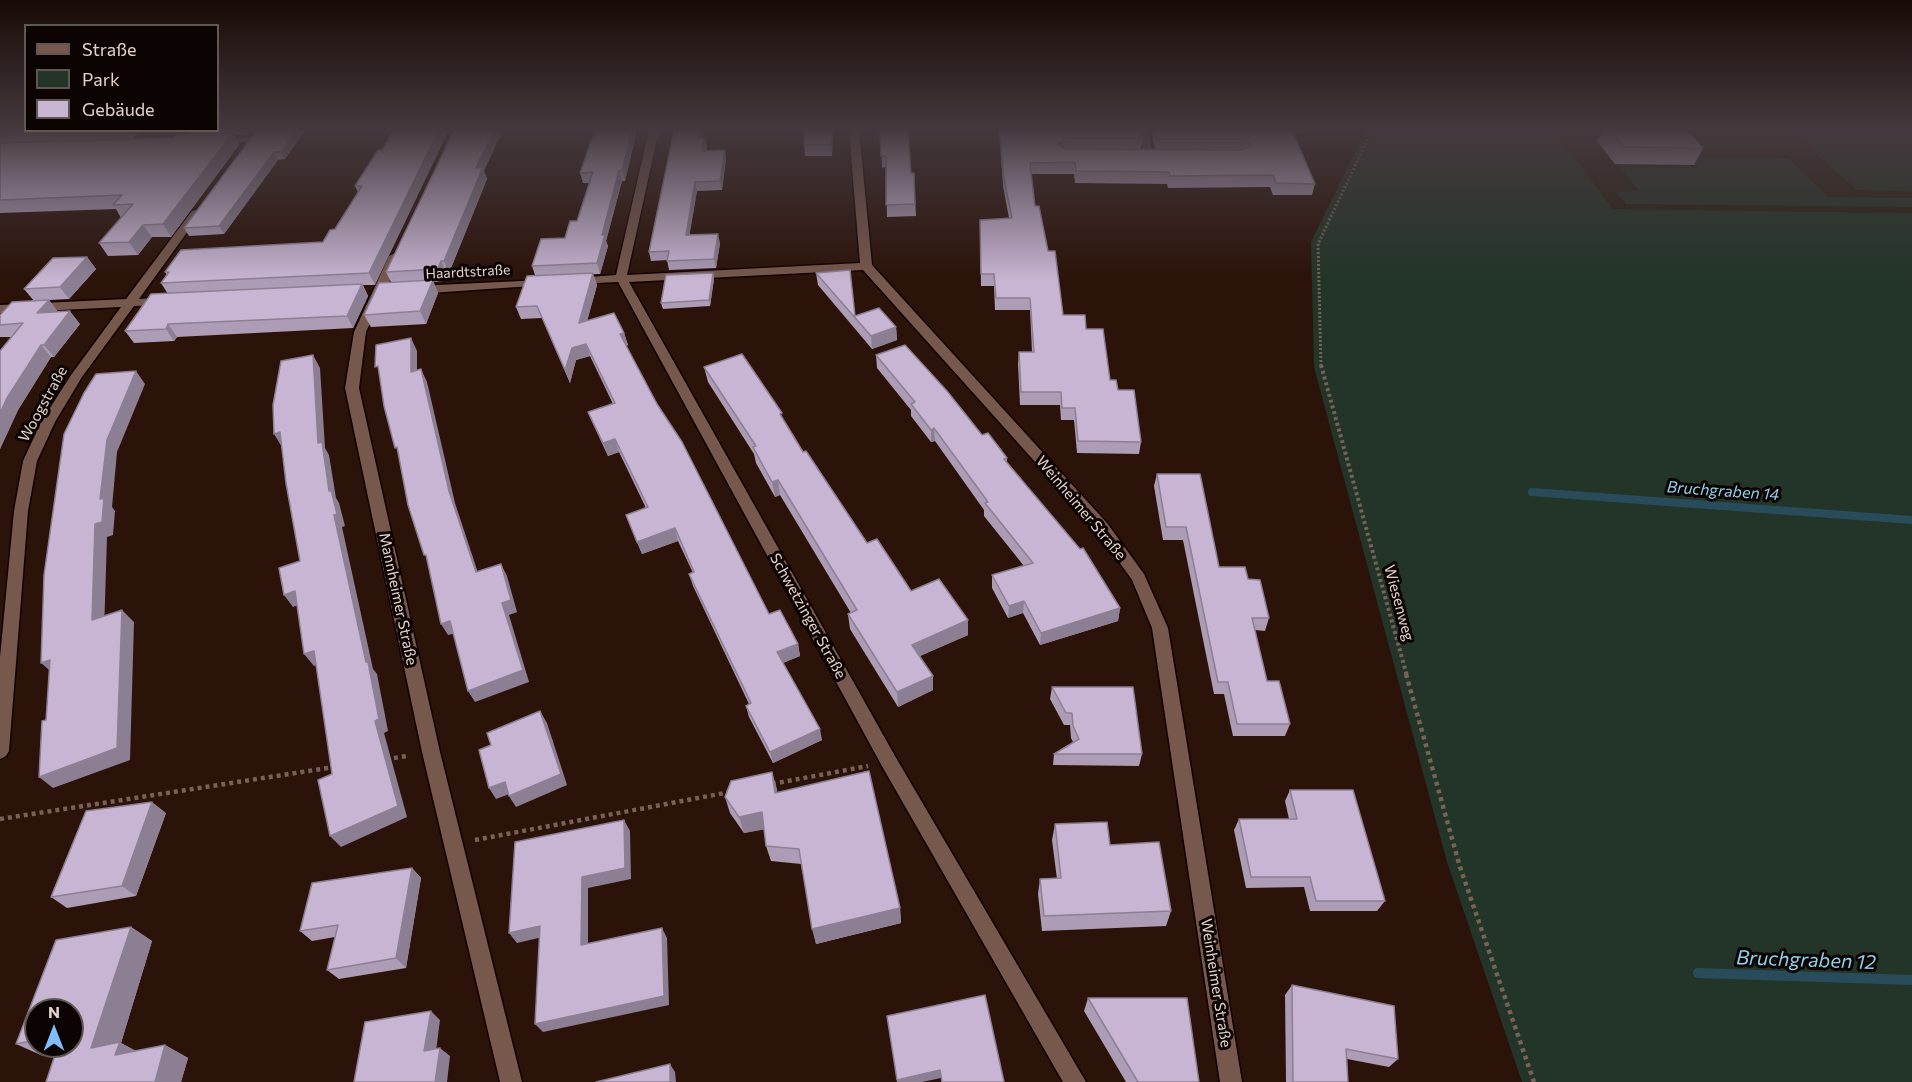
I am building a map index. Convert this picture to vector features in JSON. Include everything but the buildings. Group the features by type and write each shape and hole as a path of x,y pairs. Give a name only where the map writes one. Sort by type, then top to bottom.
{"street":[{"path":"621,278 643,180"},
{"path":"858,180 866,266"},
{"name":"Woogstraße","path":"0,751 21,512 30,461 48,422 77,375 202,205"},
{"name":"Mannheimer Straße","path":"402,241 383,292 360,332 352,388 431,752 511,1082"},
{"name":"Haardtstraße","path":"383,292 866,266"},
{"name":"Weinheimer Straße","path":"866,266 1102,527 1140,578 1160,628 1231,1082"},
{"name":"Schwetzinger Straße","path":"621,278 889,762 1075,1082"},
{"path":"0,309 176,300"}],"path":[{"name":"Wiesenweg","path":"1348,180 1318,244 1321,367 1460,867 1534,1082"},
{"path":"384,759 431,752"},
{"path":"760,787 889,762"},
{"path":"0,819 338,766"},
{"path":"453,844 736,791"}],"shaded area":[{"path":"1592,180 1912,180 1912,213 1613,209"}],"green space":[{"path":"1341,180 1592,180 1613,209 1912,213 1912,1082 1522,1082 1447,862 1314,367 1311,242"},
{"path":"1631,180 1811,180 1828,197 1912,198 1912,207 1626,204 1616,192 1639,191"},
{"path":"1846,180 1912,180 1912,191 1857,190"}],"waterway":[{"name":"Bruchgraben 14","path":"1532,492 1912,520"},
{"name":"Bruchgraben 12","path":"1698,973 1912,980"}]}
